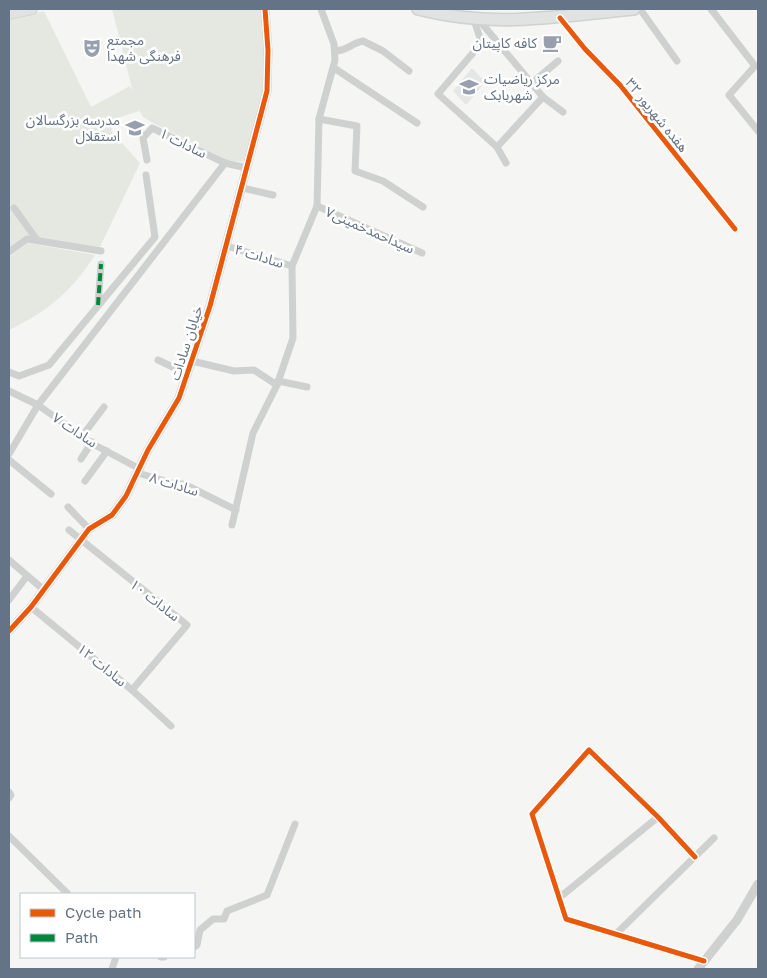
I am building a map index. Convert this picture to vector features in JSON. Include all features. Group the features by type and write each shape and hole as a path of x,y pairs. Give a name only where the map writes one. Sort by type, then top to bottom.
{"main road":[{"path":"9,14 32,9"},
{"path":"418,9 474,20 554,19 628,9"}],"street":[{"name":"خیابان سادات","path":"9,631 31,607 89,529 112,515 126,496 156,436 180,398 227,246 267,91 268,50 265,9"},
{"path":"232,525 253,433 278,383 293,338 292,266 317,206 319,119 334,68 335,51 320,9"},
{"path":"458,9 474,20 543,97 563,112"},
{"name":"هفده شهریور ۳۲","path":"540,9 554,19 620,85 735,229"},
{"path":"640,9 677,61"},
{"path":"711,9 755,66 729,95 758,131"},
{"path":"474,20 481,41 438,94 497,147 506,163"},
{"path":"335,51 342,51 352,44 363,41 383,51 409,71"},
{"path":"532,83 558,61"},
{"path":"334,68 417,123"},
{"path":"497,147 543,97"},
{"path":"319,119 357,126 355,171 383,181 423,207"},
{"name":"سادات ۱","path":"147,160 143,138 152,128 225,163 247,168"},
{"path":"9,454 38,405 225,163"},
{"path":"9,372 19,376 49,365 155,237 146,175"},
{"path":"242,188 273,195"},
{"name":"سیداحمدخمینی۷","path":"317,206 422,253"},
{"path":"14,208 37,240"},
{"path":"9,252 27,239 101,251"},
{"name":"سادات ۴","path":"227,246 292,266"},
{"path":"98,305 101,264"},
{"path":"158,360 188,374"},
{"path":"192,361 234,371 254,370 278,383 307,388"},
{"name":"سادات ۷","path":"9,391 38,405 139,471"},
{"path":"82,435 104,407"},
{"path":"81,459 92,442"},
{"path":"85,481 107,451"},
{"path":"9,460 51,494"},
{"name":"سادات ۸","path":"139,471 175,484 184,484 236,510"},
{"path":"68,507 89,529"},
{"path":"69,530 80,540"},
{"name":"سادات ۱۰","path":"80,540 187,625 132,690"},
{"path":"9,560 44,590"},
{"path":"9,600 27,576"},
{"name":"سادات ۱۲","path":"31,607 132,690 171,726"},
{"path":"695,857 658,817 589,750 532,814 566,919 617,933 701,966 737,920 758,884"},
{"path":"9,792 11,794 9,798"},
{"path":"559,898 658,817"},
{"path":"195,946 197,945 200,930 213,919 224,919 227,911 267,895 296,824"},
{"path":"9,835 67,893"},
{"path":"617,933 714,838"}],"shaded area":[{"path":"112,9 261,9 266,53 264,92 247,154 242,162 227,160 143,117 138,108 139,111 117,118 111,131 140,163 100,247 27,237 9,251 9,20 44,11 91,107 130,86 133,92"},
{"name":"مرکز ریاضیات شهربابک","path":"472,68 485,82 466,105 453,91"},
{"path":"28,243 95,255 77,280 58,299 36,315 9,330 9,257"}],"marked path":[{"path":"98,305 101,264"}],"cycle path":[{"path":"9,631 31,607 89,529 112,515 126,496 148,450 179,398 210,306 267,91 268,50 265,9"},
{"path":"560,18 585,49 620,85 735,229"},
{"path":"695,857 658,817 589,750 532,814 566,919 704,961"}],"place":[{"name":"کافه کاپیتان","path":"552,43"},
{"name":"مجمتع فرهنگی شهدا","path":"92,48"},
{"name":"مرکز ریاضیات شهربابک","path":"469,87"},
{"name":"مدرسه بزرگسالان استقلال","path":"135,128"}]}
